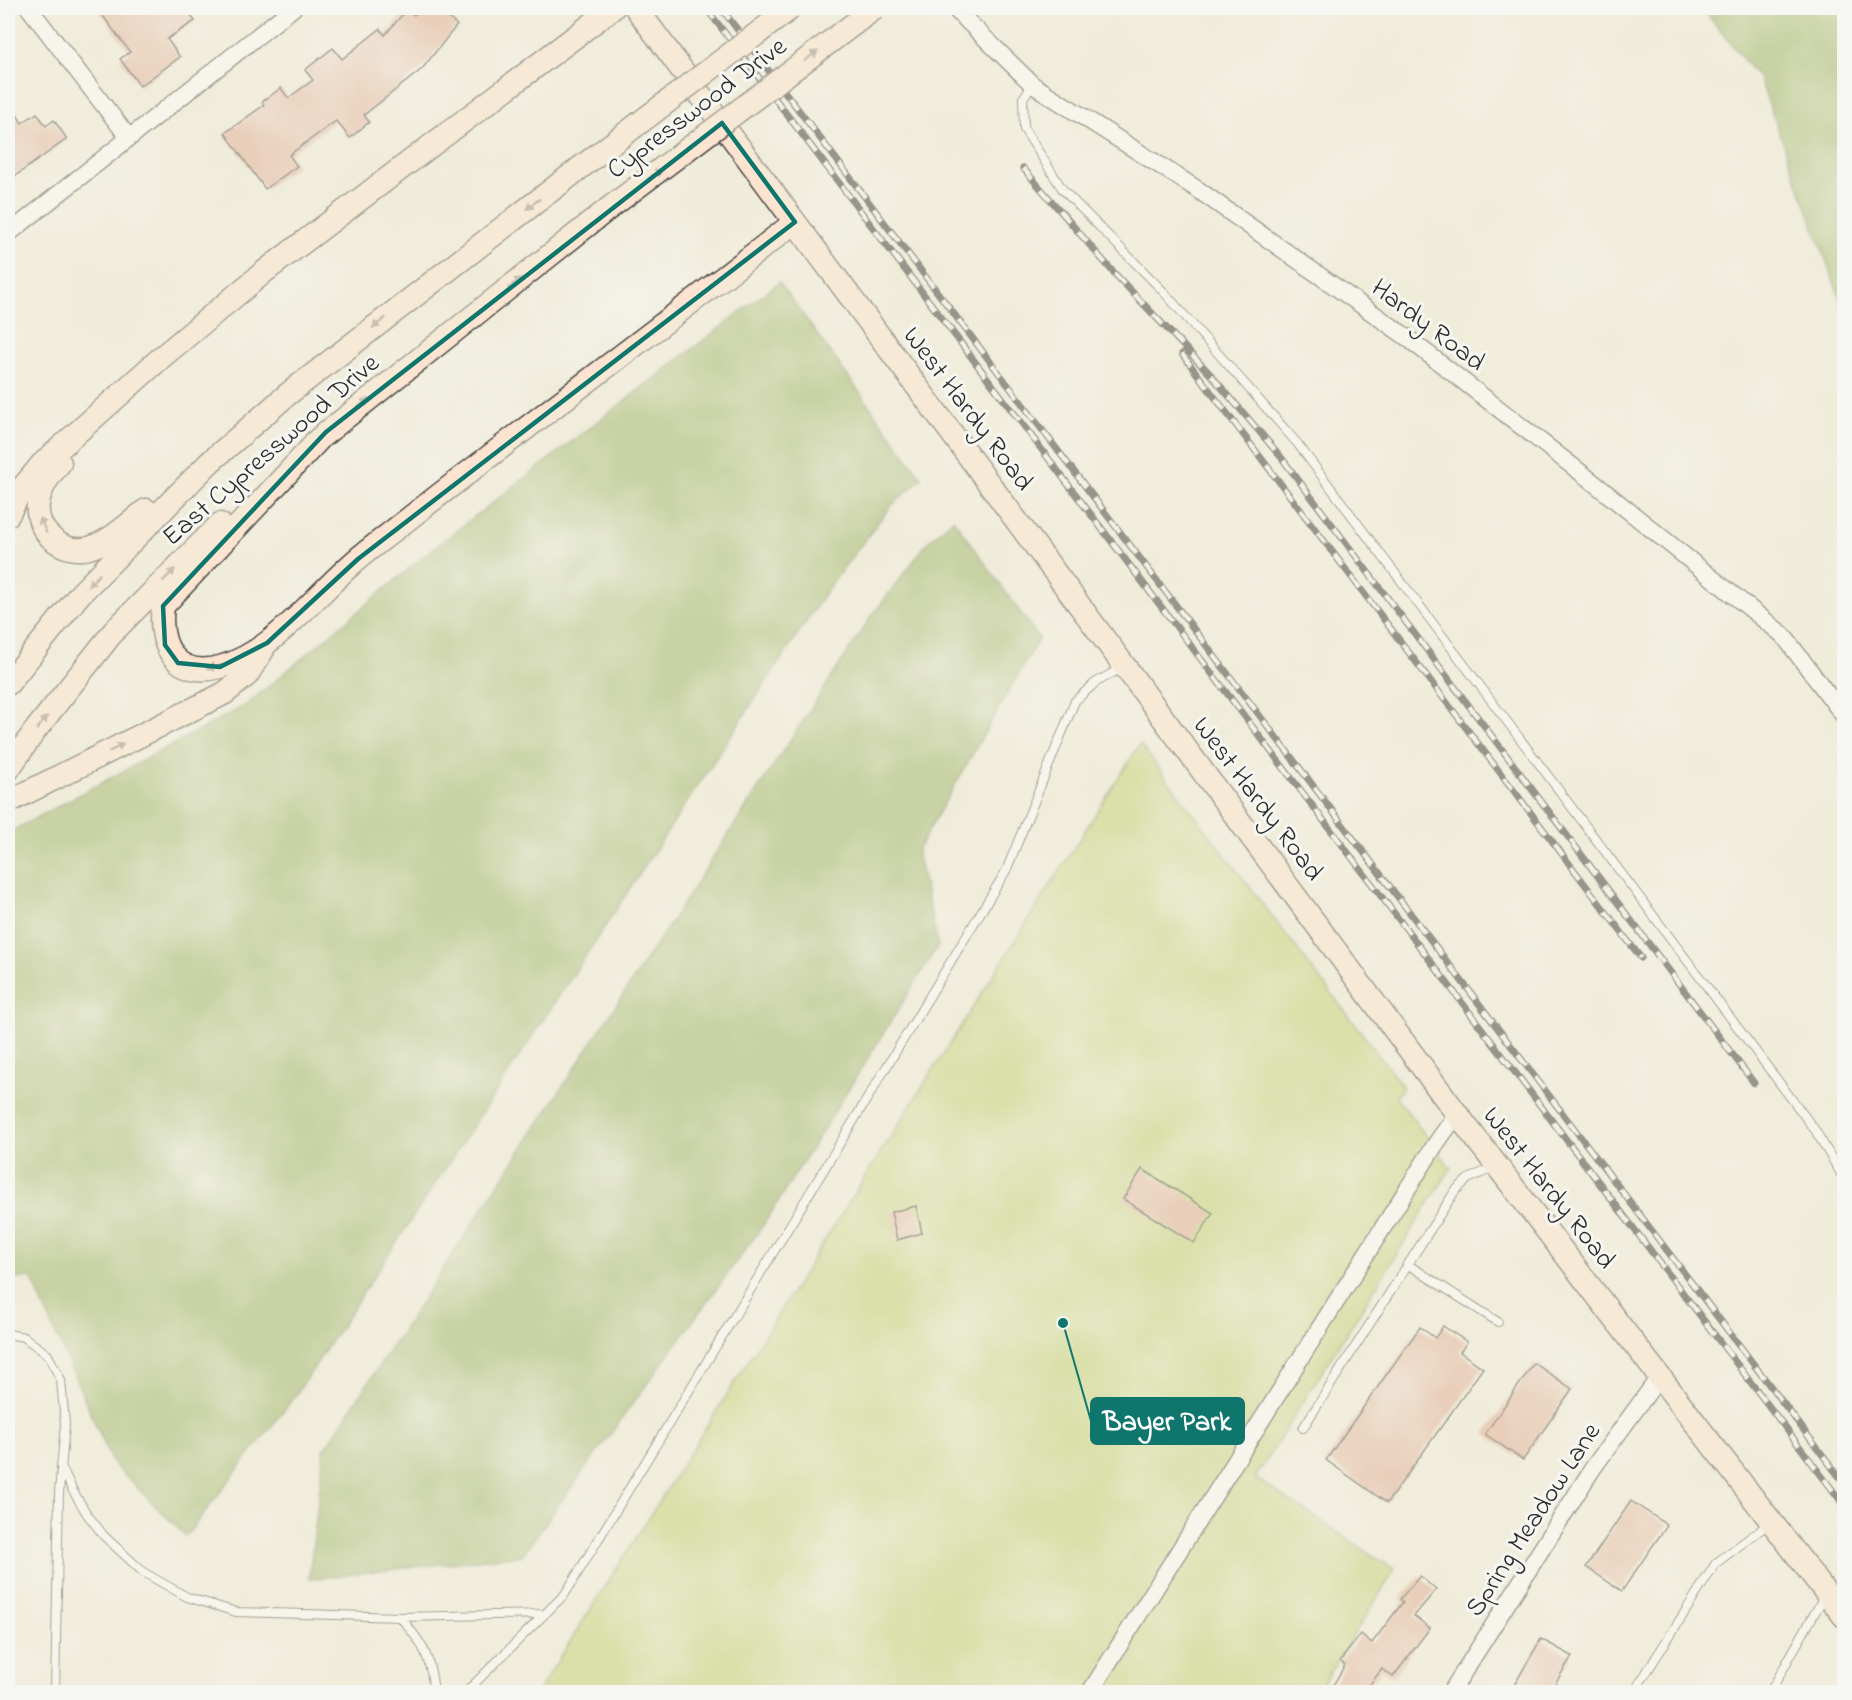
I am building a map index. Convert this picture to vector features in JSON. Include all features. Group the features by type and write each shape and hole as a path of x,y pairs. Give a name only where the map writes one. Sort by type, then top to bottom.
{"main road":[{"path":"8,515 23,487 42,464 163,356 264,272 613,8"},
{"name":"West Hardy Road","path":"636,8 1457,1114 1845,1616"},
{"name":"Cypresswood Drive","path":"580,168 791,8"},
{"name":"Cypresswood Drive","path":"608,209 875,8"},
{"name":"East Cypresswood Drive","path":"8,684 80,594 210,462 288,394 580,168"},
{"name":"East Cypresswood Drive","path":"8,770 34,732 114,631 226,518 326,432 608,209"},
{"path":"326,432 163,606 161,623 165,645 178,663 206,669 220,667 246,658 267,643 358,559 795,222"},
{"path":"93,418 44,485 38,504 44,531 56,542 70,548 80,550 102,543 210,462"},
{"path":"8,802 225,693 247,675 267,643"}],"street":[{"path":"29,8 129,138"},
{"path":"8,234 293,8"},
{"name":"Hardy Road","path":"954,8 1033,85 1197,189 1405,336 1599,487 1783,635 1845,716"},
{"path":"1090,1692 1437,1142 1457,1114"},
{"name":"Spring Meadow Lane","path":"1451,1692 1593,1468 1660,1376"}],"lane":[{"path":"1033,85 1023,99 1024,129 1064,190 1163,291 1297,443 1815,1130 1845,1179"},
{"path":"466,1692 565,1594 1006,871 1075,701 1095,683 1125,666"},
{"path":"1302,1428 1455,1191 1468,1179 1498,1166"},
{"path":"1407,1264 1498,1322"},
{"path":"8,1334 24,1337 48,1355 61,1380 65,1424 59,1493 55,1692"},
{"path":"61,1466 73,1491 104,1536 143,1572 187,1597 236,1612 400,1617 545,1614"},
{"path":"1634,1692 1716,1563 1772,1522"},
{"path":"1770,1692 1827,1592"},
{"path":"400,1617 420,1640 432,1667 434,1692"}],"highlighted area":[{"path":"722,123 795,222 358,559 267,643 220,667 178,663 165,645 163,606 326,432"}],"green space":[{"path":"1702,8 1844,8 1844,309 1760,80"},
{"path":"779,282 922,478 890,507 829,587 295,1396 186,1536 113,1464 31,1277 8,1280 8,833 246,705 435,547"},
{"path":"953,519 1039,638 917,851 938,946 764,1224 522,1555 309,1579 324,1450 871,617 928,542"},
{"path":"1140,744 1403,1087 1396,1097 1451,1168 1255,1478 1395,1570 1317,1692 538,1692"}],"building":[{"path":"97,8 186,8 195,21 167,39 180,57 140,86 120,59 130,52"},
{"path":"421,8 436,8 457,25 422,69 364,115 369,122 350,138 336,121 289,155 297,166 265,189 225,133 264,105 262,102 281,88 288,98 313,80 305,70 333,48 342,59 380,29 385,35 407,9 414,15"},
{"path":"8,100 22,123 37,113 46,126 54,120 67,139 8,181"},
{"path":"1142,1169 1213,1213 1194,1243 1123,1199"},
{"path":"916,1206 922,1233 897,1240 891,1212"},
{"path":"1443,1326 1467,1342 1460,1352 1483,1368 1387,1503 1326,1460 1420,1327 1435,1338"},
{"path":"1534,1363 1572,1389 1523,1460 1485,1434"},
{"path":"1631,1501 1667,1525 1622,1591 1586,1567"},
{"path":"1420,1576 1436,1590 1414,1616 1430,1628 1393,1677 1382,1669 1364,1692 1329,1692 1345,1665 1340,1661 1361,1634 1372,1643 1403,1602 1400,1599"},
{"path":"1541,1639 1572,1656 1550,1692 1510,1692"}],"railway":[{"path":"706,8 1844,1505"},
{"path":"721,8 1844,1483"},
{"path":"1023,168 1114,273 1211,375 1281,457 1754,1083"},
{"path":"1182,354 1641,958"}],"place":[{"name":"Bayer Park","path":"1063,1323"}]}
